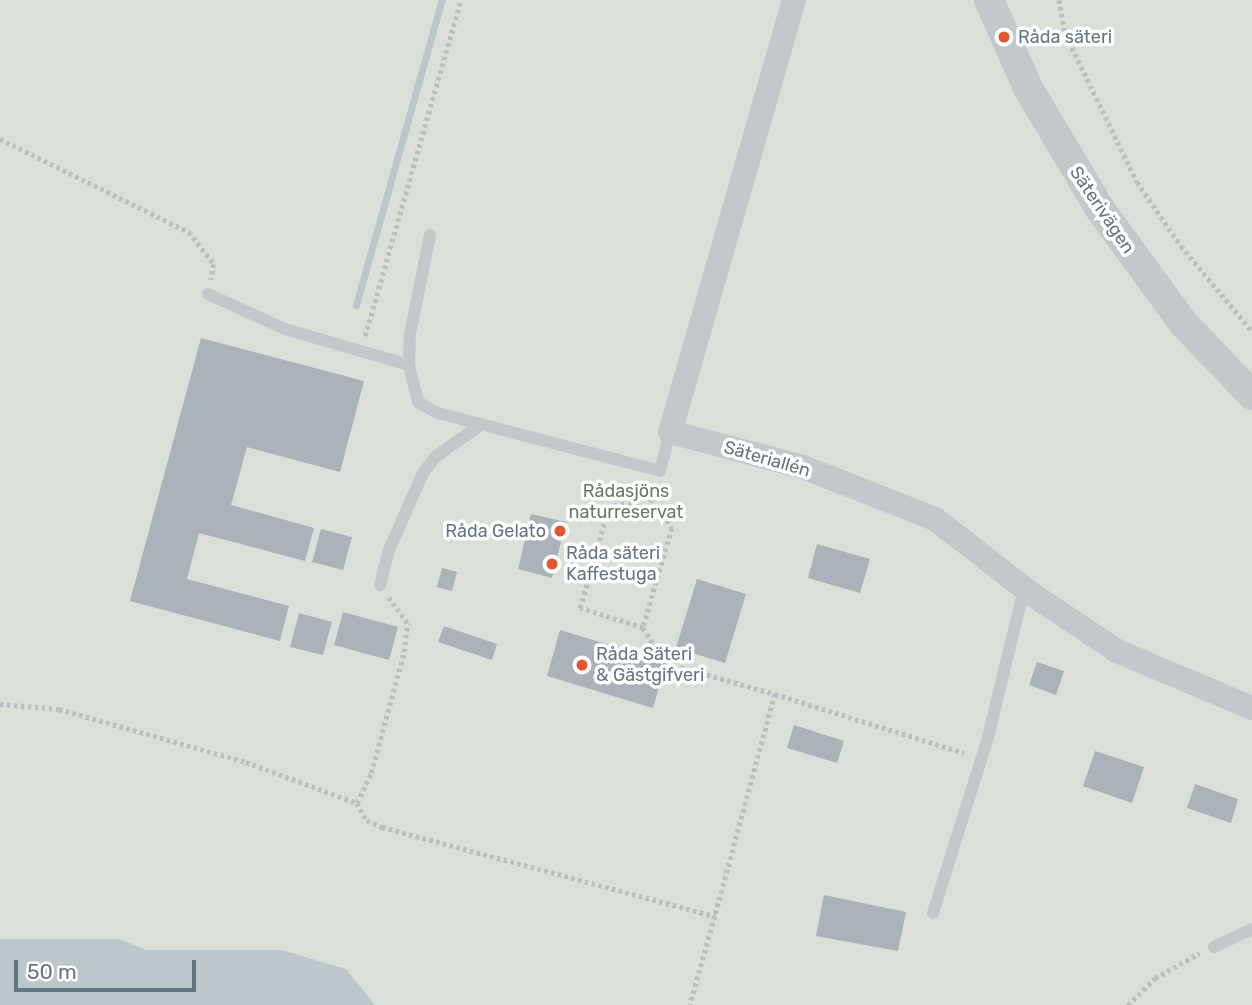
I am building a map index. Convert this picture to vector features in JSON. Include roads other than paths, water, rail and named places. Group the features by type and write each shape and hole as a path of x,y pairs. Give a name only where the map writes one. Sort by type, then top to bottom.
{"street":[{"path":"670,432 794,0"},
{"name":"Säterivägen","path":"989,0 1028,88 1100,209 1184,324 1252,395"},
{"name":"Säteriallén","path":"670,432 803,467 935,519 1024,589 1117,651 1252,708"}],"lane":[{"path":"430,235 410,334 409,365 418,402 439,413 660,471 670,432"},
{"path":"208,294 285,329 360,354 409,365"},
{"path":"380,584 389,550 423,473 435,457 482,424"},
{"path":"933,913 982,758 1024,589"},
{"path":"1214,947 1252,929"}],"waterway":[{"path":"356,305 442,0"}],"place":[{"name":"Råda säteri","path":"1004,37"},
{"name":"Råda Gelato","path":"560,531"},
{"name":"Råda säteri Kaffestuga","path":"552,564"},
{"name":"Råda Säteri & Gästgifveri","path":"582,665"}],"park label":[{"name":"Rådasjöns naturreservat","path":"626,502"}]}
